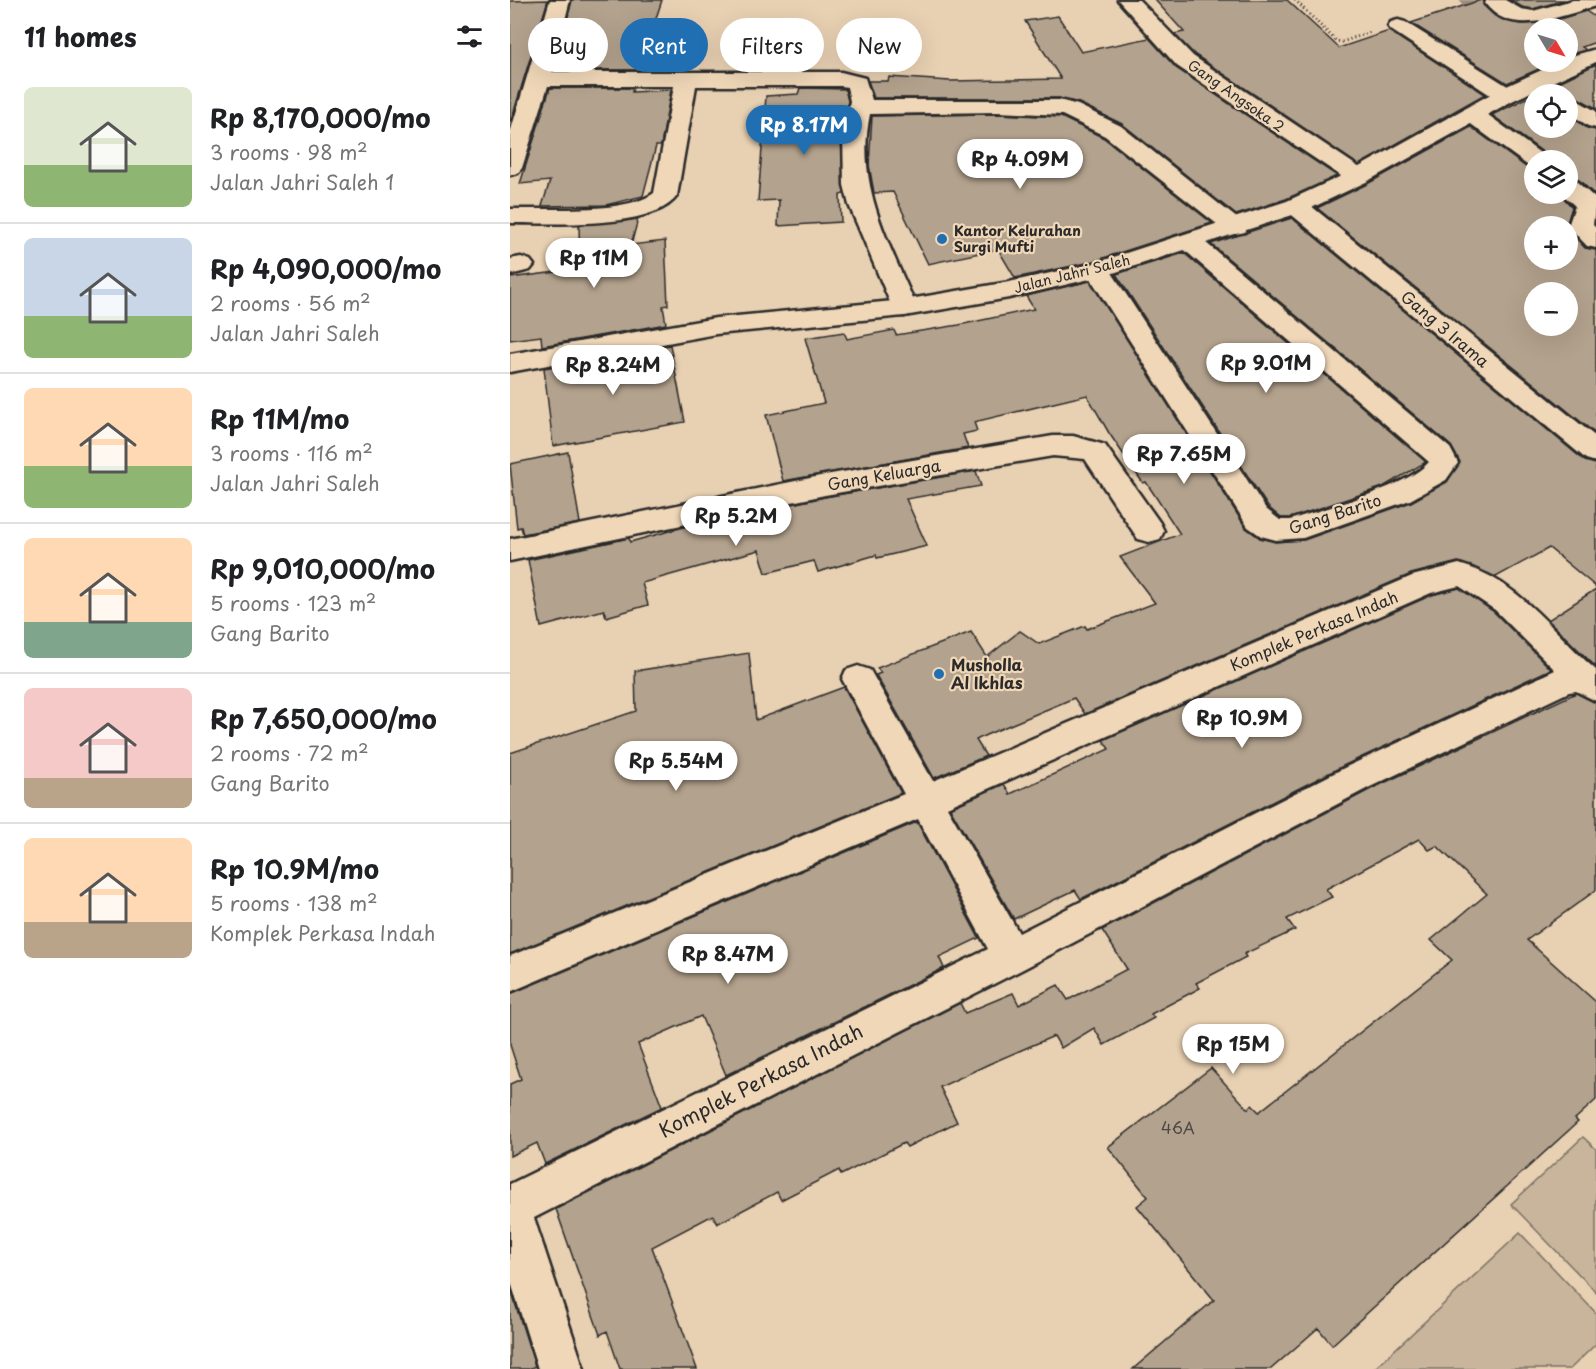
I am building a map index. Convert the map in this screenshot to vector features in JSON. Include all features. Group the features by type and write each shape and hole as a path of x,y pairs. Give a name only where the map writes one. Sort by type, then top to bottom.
{"street":[{"path":"510,168 539,79 560,0"},
{"name":"Gang Angsoka 2","path":"1128,0 1185,61 1358,177"},
{"path":"1495,3 1516,15 1533,17 1596,0"},
{"path":"1398,26 1506,95"},
{"name":"Jalan Jahri Saleh","path":"510,363 716,326 904,308 1009,290 1098,270 1296,206 1358,177 1535,80 1588,57"},
{"path":"539,79 849,80 857,83 860,88 860,107 854,135 856,185 861,205 904,308"},
{"path":"510,216 632,211 660,202 665,196 686,80"},
{"path":"1535,80 1541,84"},
{"path":"860,107 997,105 1059,107 1070,110 1113,131 1236,227"},
{"path":"1578,109 1596,121"},
{"path":"1472,114 1524,152"},
{"path":"1578,195 1588,205 1580,226 1596,241"},
{"name":"Gang 3 Irama","path":"1296,206 1596,452"},
{"name":"Gang Barito","path":"1098,270 1256,516 1268,527 1280,531 1292,530 1389,496 1435,475 1443,465 1443,458 1190,242"},
{"name":"Gang Keluarga","path":"510,550 825,485 1053,446 1073,446 1095,452 1149,531"},
{"name":"Komplek Perkasa Indah","path":"510,975 558,952 924,801 1390,597 1460,575 1476,581 1517,611 1589,683"},
{"path":"858,679 1012,956"},
{"name":"Komplek Perkasa Indah","path":"561,1369 510,1209 1012,956 1358,777 1564,680 1589,683"}],"path":[{"path":"1295,0 1339,42 1391,26 1398,26"}],"shaded area":[{"path":"1583,1137 1596,1149 1596,1292 1511,1204"},
{"path":"1520,1233 1596,1313 1596,1344 1570,1369 1374,1369"}],"building":[{"path":"548,0 542,18 528,18 528,65 511,121 510,121 510,1"},
{"path":"572,0 662,0 656,18 620,18 620,70 608,70 608,18 568,18"},
{"path":"1155,0 1287,0 1339,48 1389,31 1485,94 1359,165 1194,54 1174,34 1184,32"},
{"path":"1484,0 1483,5 1495,16 1524,24 1524,72 1532,72 1507,83 1411,23"},
{"path":"1510,0 1565,0 1533,9 1522,7"},
{"path":"1586,11 1596,18 1596,42 1582,47 1586,50 1578,52 1578,18 1563,18"},
{"path":"1058,16 1081,52 1149,38 1176,68 1337,176 1286,199 1236,215 1122,124 1079,103 1059,98 874,98 868,81 888,81 889,77 950,81 1061,79 1025,21"},
{"path":"1596,64 1596,108 1578,98 1578,84 1555,84"},
{"path":"550,88 633,88 632,92 671,90 661,146 656,146 643,196 606,205 542,206 550,181 520,184"},
{"path":"800,88 845,89 848,101 841,135 844,194 840,195 841,222 778,226 779,200 758,201 766,96 798,94"},
{"path":"1524,99 1524,138 1578,138 1578,121 1587,128 1596,130 1596,196 1578,179 1578,150 1540,150 1492,115"},
{"path":"997,114 1061,117 1104,138 1212,223 1091,262 1015,278 998,249 928,264 893,192 874,193 869,165 872,116"},
{"path":"1471,127 1524,166 1524,204 1569,204 1572,207 1569,216 1524,216 1524,270 1578,270 1578,240 1585,248 1596,250 1596,434 1317,208 1367,184"},
{"path":"1292,218 1585,461 1596,464 1596,587 1549,548 1496,577 1458,562 1411,574 1085,714 1074,698 986,735 976,740 986,756 934,778 876,675 881,673 877,668 971,632 987,657 1020,631 1039,644 1085,626 1087,629 1155,603 1120,557 1180,534 1146,482 1143,483 1109,433 1087,395 974,422 977,431 963,434 968,448 783,481 766,415 824,403 805,338 844,332 847,339 894,330 896,335 959,325 1034,309 1026,296 1090,281 1246,528 1260,538 1275,542 1304,540 1411,502 1447,482 1460,462 1451,446 1211,244"},
{"path":"638,219 631,245 665,241 668,305 663,306 666,324 542,346 541,336 510,340 510,278 580,269 579,225"},
{"path":"1184,253 1426,462 1383,487 1290,518 1281,518 1268,507 1116,274"},
{"path":"670,345 685,422 553,446 544,368"},
{"path":"568,452 580,523 523,534 521,527 517,528 510,464"},
{"path":"976,471 981,486 906,499 927,546 877,558 876,555 818,572 814,561 766,573 759,550 642,583 648,605 606,617 604,610 541,627 528,560 629,538 630,542 691,525 825,497"},
{"path":"1459,588 1494,612 1551,669 1345,765 1081,899 1075,890 1014,919 950,808 1004,784 1010,794 1109,749 1103,740 1432,595"},
{"path":"1596,589 1596,667 1548,620"},
{"path":"749,653 756,720 844,687 901,793 510,954 510,753 636,711 635,671"},
{"path":"1576,693 1596,703 1596,890 1527,940 1596,1002 1596,1100 1575,1119 1578,1122 1332,1345 1318,1328 1271,1369 1133,1369 1214,1300 1137,1206 1148,1197 1108,1147 1211,1068 1248,1109 1252,1105 1259,1112 1452,960 1431,940 1487,894 1437,846 1429,850 1419,839 1326,889 1332,897 1287,919 1295,930 1244,954 1246,957 1196,983 1200,988 1151,1014 1154,1018 1104,1045 1094,1028 1061,1048 1054,1036 989,1064 940,1087 957,1122 907,1147 904,1143 841,1175 839,1170 781,1200 777,1192 717,1224 713,1215 652,1247 697,1369 620,1369 607,1331 600,1335 556,1209 960,1003 965,1013 1013,993 1019,1005 1058,985 1068,1000 1127,969 1102,930 1371,789"},
{"path":"917,822 979,938 939,957 944,968 726,1075 701,1016 638,1044 662,1107 545,1164 537,1143 510,1156 510,1084 521,1079 510,1045 510,994"},
{"path":"510,1287 535,1366 529,1369 510,1369"}],"waterway":[{"path":"1481,0 1524,26"}],"place":[{"name":"Kantor Kelurahan Surgi Mufti","path":"942,239"},
{"name":"Musholla Al Ikhlas","path":"939,674"}]}
